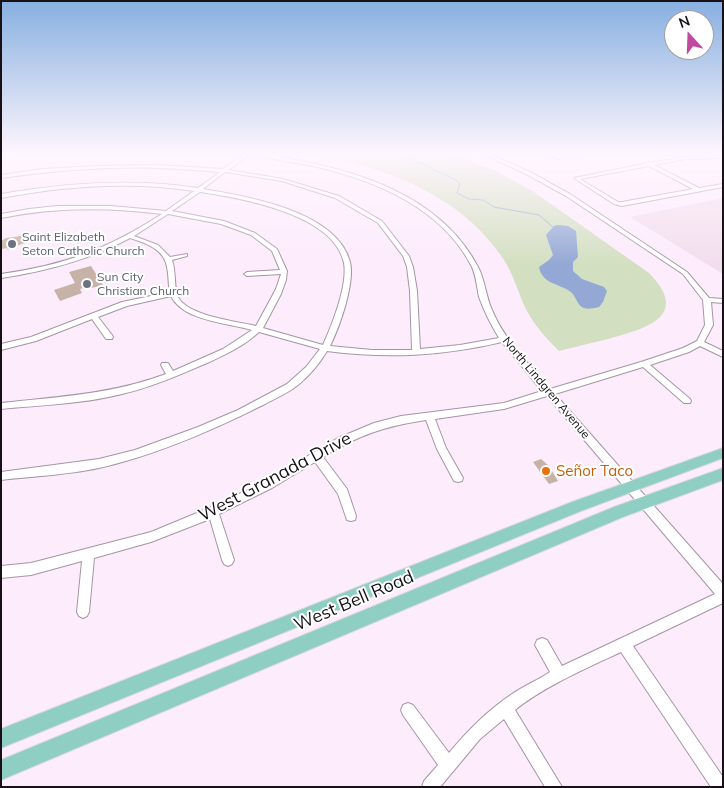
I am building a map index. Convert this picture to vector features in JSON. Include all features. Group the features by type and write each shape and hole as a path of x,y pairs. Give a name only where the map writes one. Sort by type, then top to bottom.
{"main road":[{"name":"West Bell Road","path":"1,740 577,506 723,453"},
{"name":"West Bell Road","path":"1,770 643,503 723,474"}],"street":[{"path":"1,196 29,191"},
{"path":"1,276 44,269 73,261 111,246 196,191"},
{"path":"1,476 88,466 135,455 235,416 297,381 325,348 347,282 346,258 341,249 328,234 315,224 276,206 238,196 202,191"},
{"path":"318,191 358,208 386,228 406,255 412,278 416,354"},
{"name":"North Lindgren Avenue","path":"389,191 417,204 434,216 456,238 476,269 487,308 504,339 547,393 723,595"},
{"path":"560,191 676,265 694,282 706,300 709,325 700,343 723,354"},
{"path":"598,191 620,204 695,191"},
{"path":"1,216 57,208 167,211 208,218 248,232 266,241 282,262 284,272 278,294 258,329 225,352 171,376 108,394 1,406"},
{"path":"129,236 150,243 168,259 174,293 180,304 202,314 325,348 376,354 416,354 461,349 504,339"},
{"path":"168,259 185,254"},
{"path":"247,274 284,272"},
{"path":"1,347 33,339 126,304 174,293"},
{"path":"706,300 723,301"},
{"path":"93,316 109,337"},
{"name":"West Granada Drive","path":"1,572 31,569 151,537 213,512 268,485 372,422 401,420 504,406 644,364 686,350 700,343"},
{"path":"644,364 687,401"},
{"path":"165,365 171,376"},
{"path":"429,416 442,450 458,478"},
{"path":"317,456 343,492 351,516"},
{"path":"213,512 228,560"},
{"path":"83,612 90,554"},
{"path":"430,787 447,764 475,734 505,708 530,690 723,595"},
{"path":"623,644 720,787"},
{"path":"542,645 559,675"},
{"path":"505,708 554,787"},
{"path":"408,710 447,764"}],"shaded area":[{"path":"723,198 723,274 630,217"}],"green space":[{"path":"425,191 532,191 649,273 661,288 666,300 664,311 658,319 636,331 559,351 529,315 504,260 487,238 445,202"}],"water":[{"path":"557,225 568,226 576,231 578,257 573,262 573,271 582,279 604,287 607,291 599,307 591,309 581,307 572,293 550,282 543,276 539,267 553,255 546,235"}],"building":[{"name":"Saint Elizabeth Seton Catholic Church","path":"28,235 27,239 35,239 7,250 8,248 1,249 1,241 6,238"},
{"name":"Sun City Christian Church","path":"91,266 103,285 80,289 82,293 60,301 54,290 75,283 69,272"},
{"name":"Señor Taco","path":"541,459 549,466 558,481 549,484 533,462"}],"waterway":[{"path":"458,191 457,193 469,199 483,200 494,207 539,215 553,227"}],"place":[{"name":"Saint Elizabeth Seton Catholic Church","path":"12,244"},
{"name":"Sun City Christian Church","path":"87,284"},
{"name":"Señor Taco","path":"546,471"}]}
